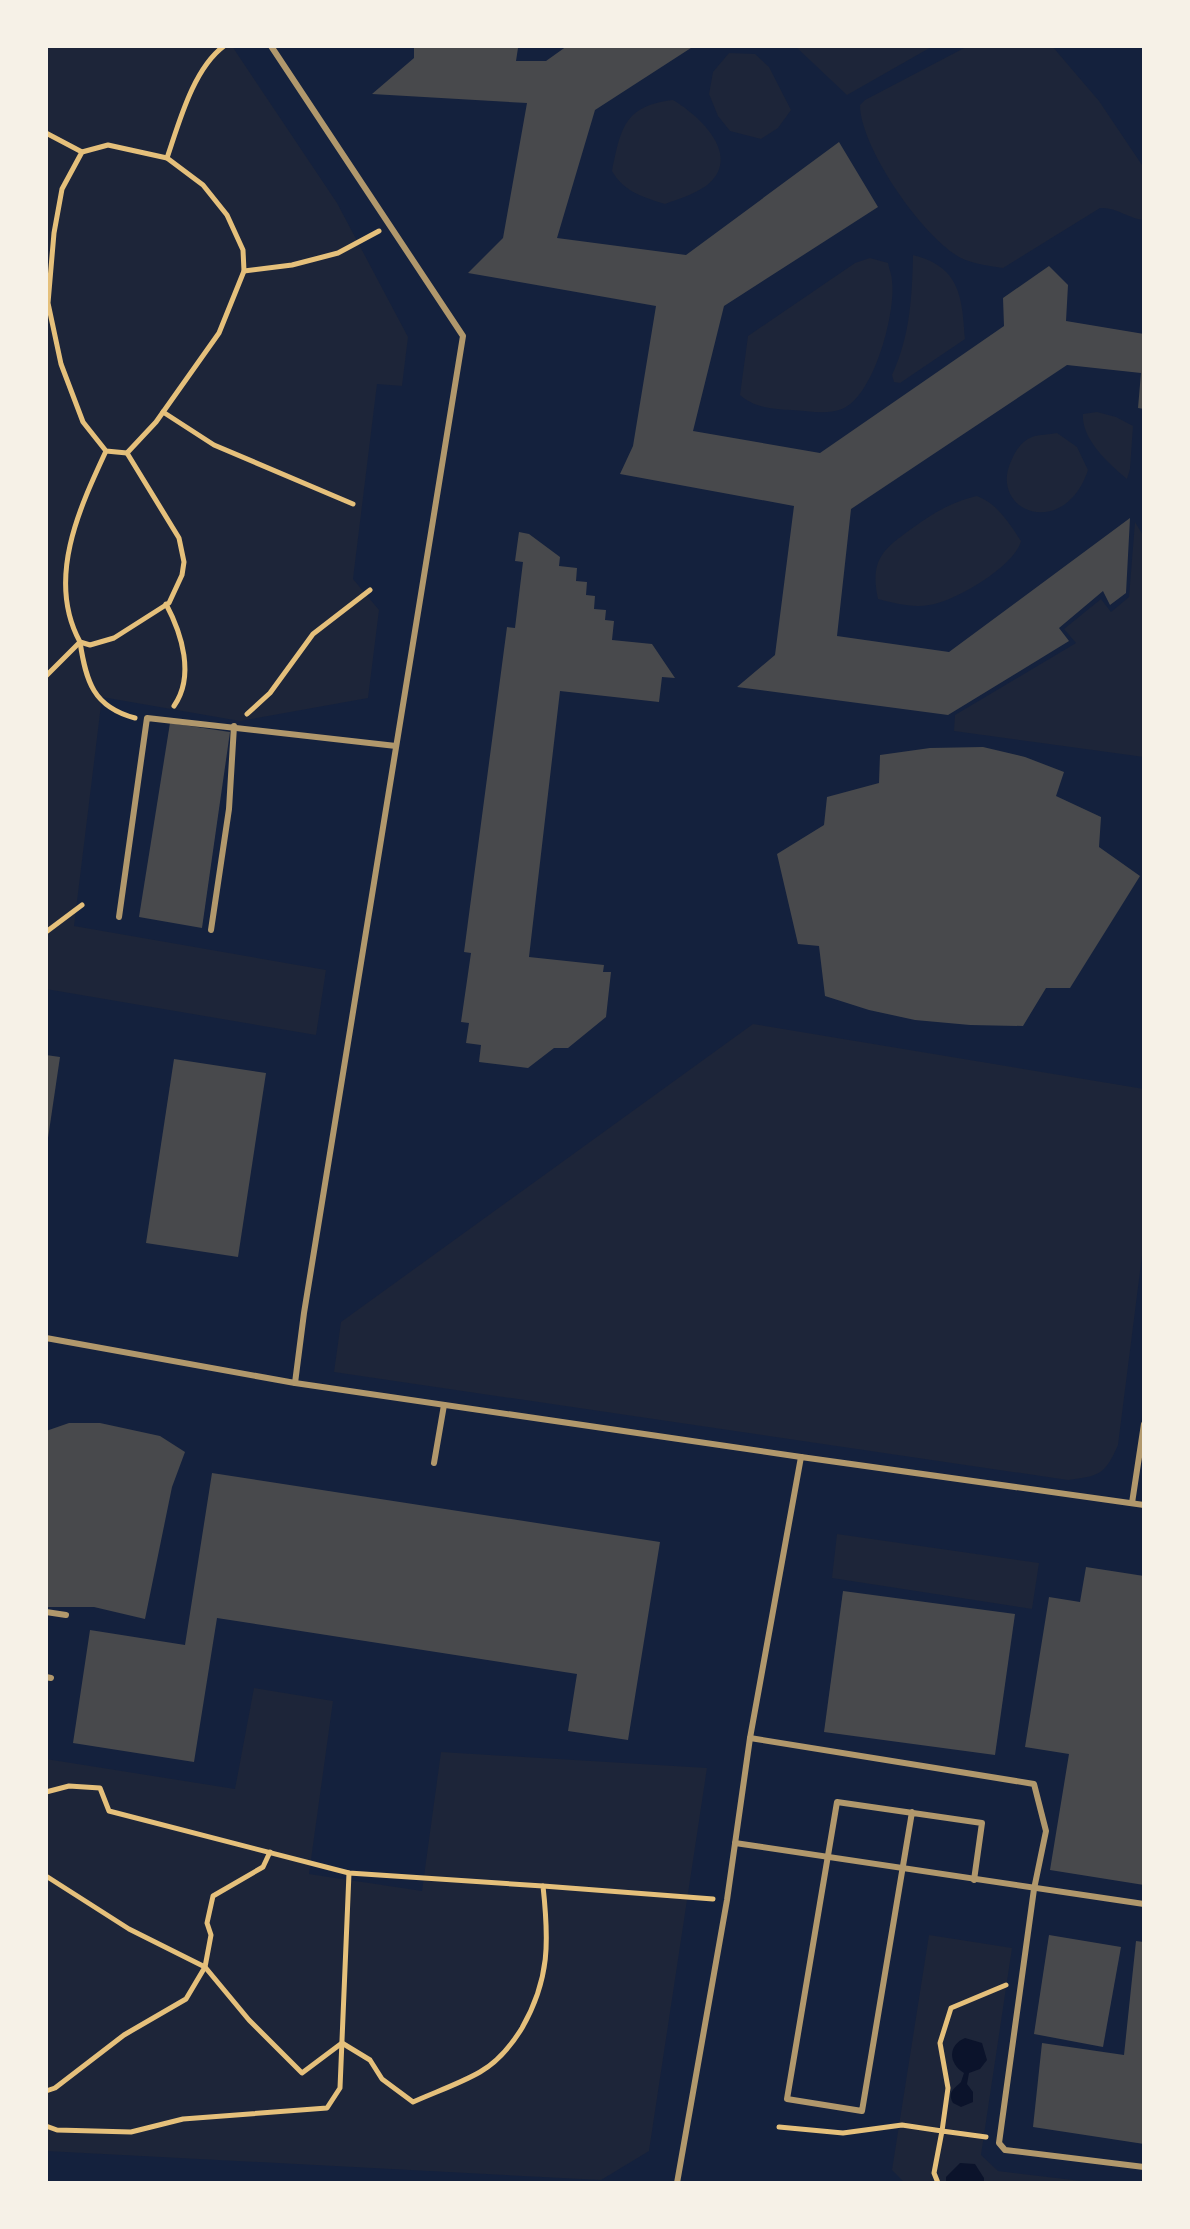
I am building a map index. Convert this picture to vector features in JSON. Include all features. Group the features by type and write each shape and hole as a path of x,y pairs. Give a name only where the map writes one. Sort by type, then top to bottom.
{"lane":[{"path":"271,46 463,336 295,1383"},
{"path":"119,917 147,718 396,746"},
{"path":"211,930 229,809 234,726"},
{"path":"46,1338 295,1383 1144,1505"},
{"path":"434,1463 444,1405"},
{"path":"1132,1503 1144,1424"},
{"path":"677,2183 727,1900 750,1738 801,1457"},
{"path":"46,1612 66,1615"},
{"path":"750,1738 1034,1784 1046,1831 1034,1889 999,2139 1005,2150 1144,2167"},
{"path":"912,1812 862,2111 787,2099 837,1802 912,1812 982,1823 974,1880"},
{"path":"735,1843 1144,1904"}],"path":[{"path":"167,158 193,87 216,51 224,46"},
{"path":"46,133 82,152 108,145 167,158 203,185 227,215 243,250 244,271 219,333 163,412 127,453"},
{"path":"82,152 62,189 54,233 48,303 61,364 83,422 106,451 127,453"},
{"path":"244,271 292,265 338,253 390,225"},
{"path":"163,412 214,445 353,504"},
{"path":"106,451 83,504 66,566 66,605 80,642 86,673 97,697 123,715 147,718 176,704 185,674 183,649 166,604"},
{"path":"80,642 90,645 114,638 166,604 174,597 182,575 184,562 179,538 127,453"},
{"path":"234,726 270,693 313,634 370,590"},
{"path":"46,676 80,642"},
{"path":"46,932 82,905"},
{"path":"46,1792 69,1786 100,1788 109,1811 349,1873 727,1900"},
{"path":"46,2091 55,2088 124,2035 186,1999 205,1967 211,1935 207,1923 213,1896 263,1867 270,1852"},
{"path":"46,2126 57,2130 131,2132 183,2119 327,2108 340,2088 349,1873"},
{"path":"46,1876 129,1929 205,1967 249,2020 302,2073 342,2043"},
{"path":"342,2043 370,2060 382,2079 413,2102 482,2071 509,2049 536,2004 546,1969 547,1928 543,1886"},
{"path":"938,2183 934,2173 948,2088 940,2043 951,2008 1022,1979"},
{"path":"779,2127 843,2133 902,2125 999,2139"}],"shaded area":[{"path":"46,46 232,46 337,203 408,337 402,386 377,384 353,579 379,610 368,698 240,721 102,697 74,926 326,970 316,1035 46,989"},
{"path":"795,46 933,46 847,95"},
{"path":"968,46 1052,46 1099,101 1144,168 1144,220 1100,208 1003,268 961,258 929,232 882,167 870,144 860,105"},
{"path":"729,53 755,54 769,67 791,110 778,128 761,139 730,131 718,116 709,94 713,72"},
{"path":"673,100 695,116 714,138 721,163 717,175 706,186 665,204 628,189 612,171 618,143 628,122 644,108"},
{"path":"913,255 941,267 956,285 965,339 900,383 894,382 892,375 903,346 909,316"},
{"path":"870,258 888,263 892,281 890,313 873,371 854,401 836,411 817,412 764,407 740,395 748,336 855,263"},
{"path":"1097,412 1133,426 1127,479 1105,458 1086,433 1083,414"},
{"path":"1057,433 1077,447 1088,470 1077,492 1062,506 1047,512 1031,511 1018,504 1010,493 1007,477 1012,459 1028,439"},
{"path":"977,496 997,509 1021,541 1008,561 968,590 940,602 916,606 878,599 876,573 887,548 937,512"},
{"path":"1135,522 1144,537 1144,757 954,731 955,715 1076,643 1064,629 1101,599 1111,612 1129,597"},
{"path":"753,1024 1144,1089 1144,1240 1118,1445 1109,1463 1100,1472 1068,1480 334,1372 341,1322"},
{"path":"837,1534 1039,1563 1032,1609 832,1578"},
{"path":"254,1688 333,1701 309,1874 422,1891 441,1752 707,1768 649,2151 601,2180 46,2151 46,1759 235,1789"},
{"path":"929,1935 1012,1948 981,2155 998,2171 1098,2183 905,2183 892,2170"},
{"path":"965,2038 982,2043 987,2060 980,2069 969,2073 967,2084 973,2092 973,2102 961,2107 953,2103 951,2096 964,2073 955,2064 952,2054 955,2045"},
{"path":"960,2163 975,2164 984,2183 946,2183 946,2177"}],"building":[{"path":"414,46 518,48 516,61 546,61 567,46 694,46 595,110 557,238 686,255 839,142 878,207 724,306 693,431 820,453 1004,326 1003,298 1049,266 1068,285 1066,321 1144,334 1144,409 1138,408 1141,373 1067,365 851,509 837,636 949,652 1130,518 1126,593 1110,605 1103,591 1059,628 1069,641 948,715 737,687 775,655 794,506 620,474 633,446 656,306 468,273 503,238 527,103 372,94 414,58"},
{"path":"519,532 529,534 560,557 559,566 577,568 576,581 587,582 586,595 595,596 594,609 606,610 605,620 614,621 612,640 652,644 675,678 662,677 659,702 560,691 529,957 604,965 603,972 611,972 606,1017 568,1048 554,1048 528,1068 479,1062 481,1045 466,1043 469,1023 461,1022 471,953 464,952 507,627 515,628 523,562 515,561"},
{"path":"170,723 230,732 202,928 139,917"},
{"path":"983,747 1025,757 1064,772 1056,796 1101,817 1099,847 1140,876 1070,988 1046,988 1023,1026 915,1020 825,996 819,946 798,944 777,854 824,825 827,797 879,783 880,755 930,748"},
{"path":"46,1055 60,1057 48,1138 46,1138"},
{"path":"174,1059 266,1073 238,1257 146,1243"},
{"path":"69,1423 100,1423 160,1436 185,1452 172,1487 145,1619 94,1607 46,1607 46,1431"},
{"path":"212,1473 660,1542 628,1740 568,1731 577,1674 217,1618 194,1762 73,1743 90,1630 185,1645"},
{"path":"1086,1567 1144,1576 1144,1885 1050,1870 1069,1754 1025,1747 1049,1597 1080,1602"},
{"path":"843,1591 1015,1614 995,1755 824,1732"},
{"path":"1049,1935 1121,1947 1103,2047 1034,2034"},
{"path":"1136,1941 1144,1942 1144,2144 1033,2127 1042,2043 1124,2055"}]}
